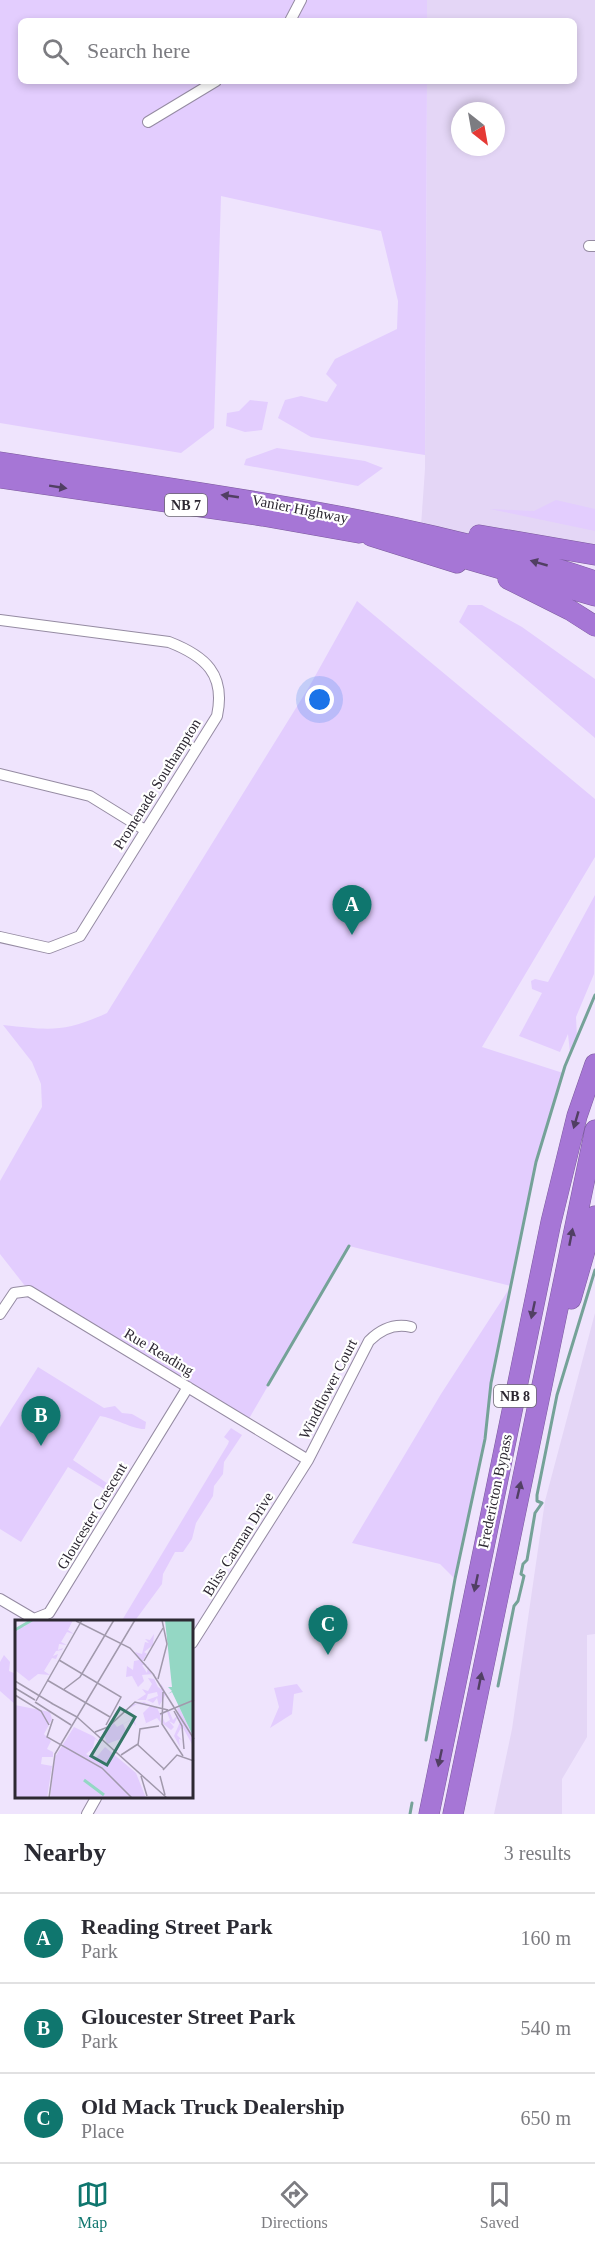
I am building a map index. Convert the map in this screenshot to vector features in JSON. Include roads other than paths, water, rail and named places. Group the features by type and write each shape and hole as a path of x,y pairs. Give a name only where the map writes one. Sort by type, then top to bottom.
{"highway":[{"name":"Vanier Highway","path":"0,462 308,510 495,551 595,581"},
{"name":"Vanier Highway","path":"0,478 263,516 371,536 489,563 595,596"},
{"path":"308,510 466,532 595,555"},
{"path":"371,536 513,581 595,626"},
{"name":"Fredericton Bypass","path":"429,1814 551,1222 577,1116 595,1064"},
{"name":"Fredericton Bypass","path":"453,1814 595,1130"},
{"path":"540,1400 595,1216"}],"street":[{"path":"292,18 301,0"},
{"path":"148,122 211,84"},
{"name":"Promenade Southampton","path":"0,620 169,642 191,650 205,661 219,685 220,700 217,716 80,936 49,948 0,937"},
{"path":"0,774 90,796 145,830"},
{"name":"Rue Reading","path":"0,1314 14,1293 29,1291 309,1460"},
{"name":"Windflower Court","path":"309,1460 369,1341 378,1332 391,1326 411,1327"},
{"name":"Gloucester Crescent","path":"0,1599 34,1619 49,1613 188,1387"},
{"name":"Bliss Carman Drive","path":"194,1640 309,1460"},
{"path":"87,1814 95,1799"}],"waterway":[{"path":"426,1740 455,1579 485,1439 491,1383 536,1162 565,1066 595,995"},
{"path":"268,1385 349,1246"},
{"path":"498,1686 514,1606 518,1601 524,1576 521,1574 523,1564 527,1560 535,1513 542,1503 537,1501 537,1495 557,1395 595,1270"},
{"path":"410,1814 412,1803"}],"place":[{"name":"Reading Street Park","path":"352,935"},
{"name":"Gloucester Street Park","path":"41,1446"},
{"name":"Old Mack Truck Dealership","path":"328,1655"}]}
